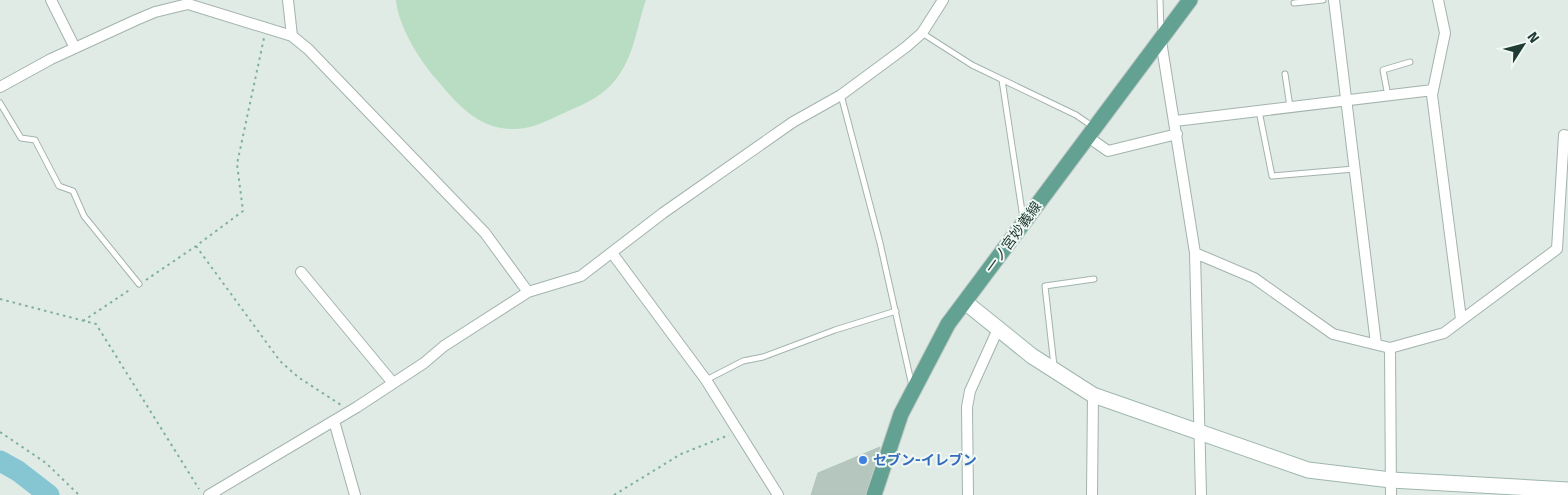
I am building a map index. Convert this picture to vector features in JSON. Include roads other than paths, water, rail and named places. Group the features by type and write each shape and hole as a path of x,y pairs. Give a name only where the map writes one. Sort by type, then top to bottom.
{"main road":[{"name":"一ノ宮妙義線","path":"874,495 902,414 913,389 948,324 1190,0"}],"street":[{"path":"51,0 75,48"},
{"path":"288,0 292,36"},
{"path":"209,495 350,411 424,363 444,346 528,292 581,276 663,213 794,122 840,95 906,47 922,33 943,0"},
{"path":"1334,0 1376,344"},
{"path":"1438,0 1445,33 1433,90 1461,319"},
{"path":"0,86 75,48 155,12 188,4 292,36 308,49 485,233 528,292"},
{"path":"1161,41 1195,253 1201,432 1201,495"},
{"path":"1175,121 1433,90"},
{"path":"1091,132 1108,151 1177,134"},
{"path":"1195,253 1254,278 1333,334 1390,348 1444,333 1557,249 1564,135 1568,136"},
{"path":"612,253 706,380 778,495"},
{"path":"302,272 393,383"},
{"path":"965,302 998,329 1092,395 1308,470 1391,488 1568,490"},
{"path":"968,495 967,406 970,391 998,329"},
{"path":"1390,348 1391,488"},
{"path":"1092,395 1092,495"},
{"path":"334,421 355,495"}],"lane":[{"path":"1160,0 1161,41"},
{"path":"1294,4 1323,0"},
{"path":"922,33 972,65 1076,115 1091,132"},
{"path":"1388,96 1383,70 1410,62"},
{"path":"1285,74 1290,107"},
{"path":"1002,80 1024,221"},
{"path":"840,95 880,243 913,389"},
{"path":"0,103 21,138 35,140 59,186 73,190 84,216 139,284"},
{"path":"1259,111 1272,176 1355,169"},
{"path":"1054,369 1045,286 1094,279"},
{"path":"706,380 743,361 763,358 835,330 896,311"}],"waterway":[{"path":"0,461 18,471 49,495"}],"place":[{"name":"セブン-イレブン","path":"863,460"}]}
